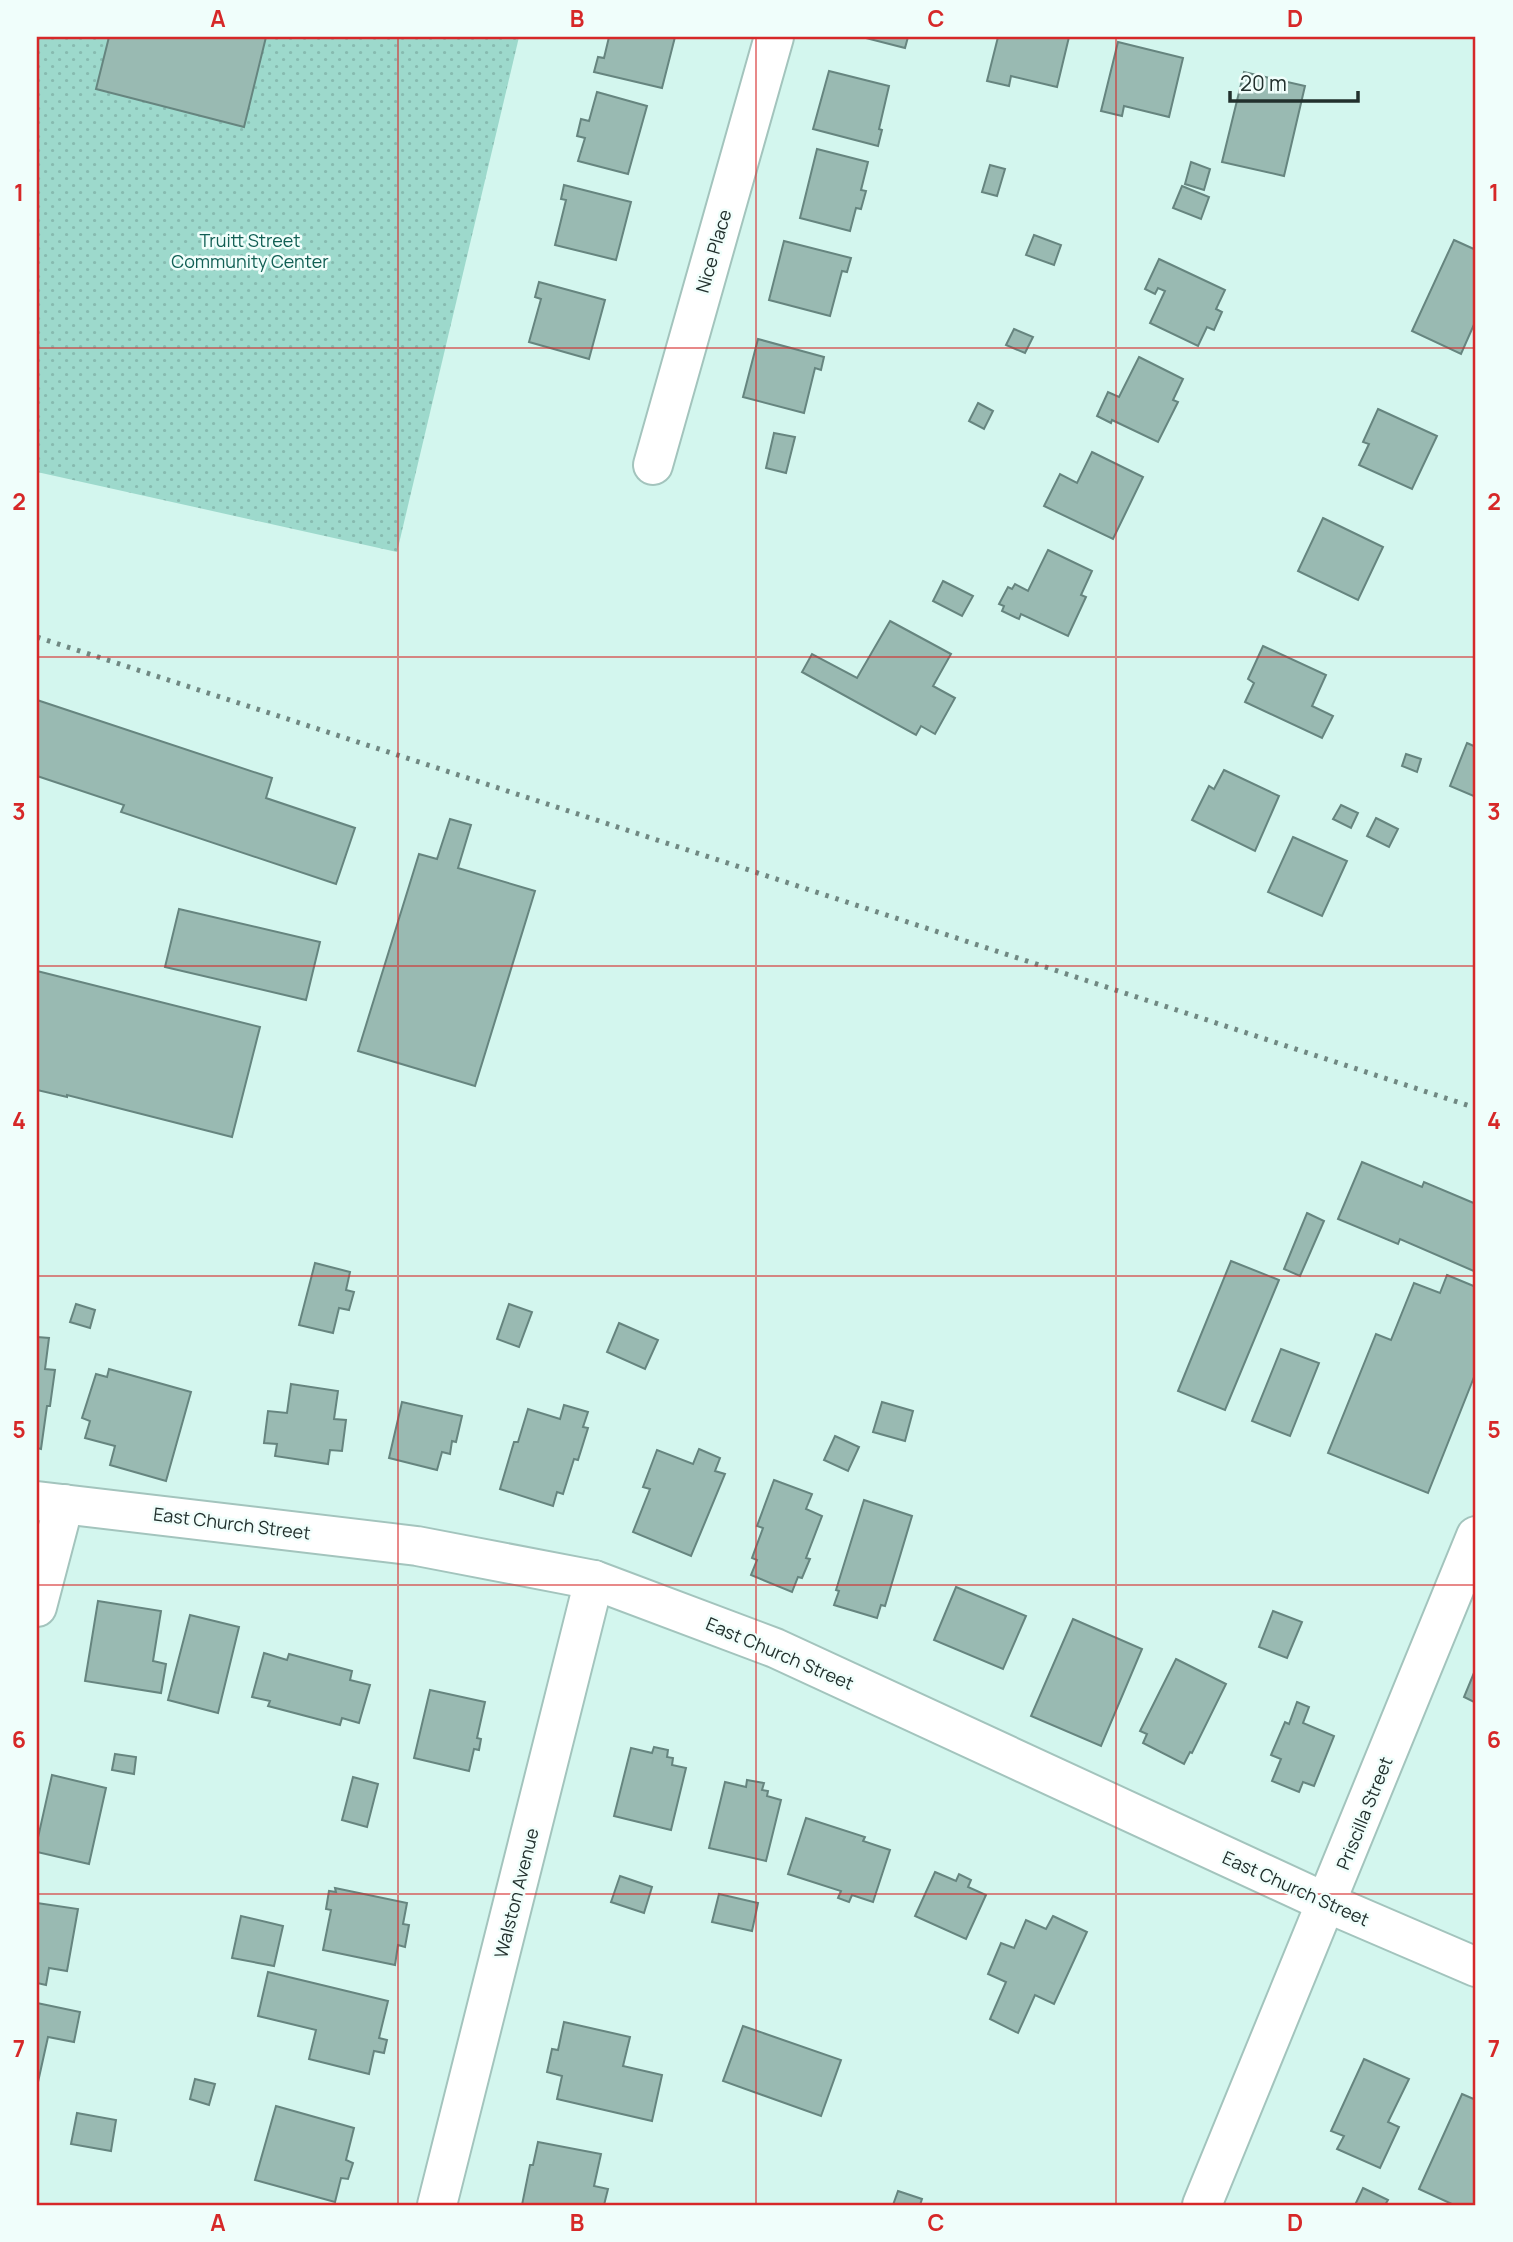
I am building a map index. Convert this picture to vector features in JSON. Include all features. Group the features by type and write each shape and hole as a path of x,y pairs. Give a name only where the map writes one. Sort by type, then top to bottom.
{"street":[{"name":"Nice Place","path":"653,465 774,37"},
{"name":"East Church Street","path":"50,1502 417,1546 594,1580 775,1648 1327,1903 1476,1967"},
{"path":"37,1607 50,1502"},
{"name":"Priscilla Street","path":"1202,2205 1476,1536"},
{"name":"Walston Avenue","path":"437,2205 594,1580"}],"green space":[{"name":"Truitt Street Community Center","path":"37,37 519,37 397,552 37,472"}],"building":[{"path":"109,37 266,37 244,127 96,89"},
{"path":"609,37 675,37 662,88 594,72 598,57 604,58"},
{"path":"862,37 908,37 905,48"},
{"path":"998,37 1069,37 1057,87 1011,76 1009,86 987,81"},
{"path":"1118,42 1183,58 1169,117 1124,106 1122,116 1101,111"},
{"path":"829,71 889,86 878,146 813,129"},
{"path":"1244,72 1305,86 1284,176 1222,162"},
{"path":"597,92 647,106 628,174 578,161 585,138 577,136 581,119 589,121"},
{"path":"817,149 868,162 861,190 866,191 861,209 856,208 850,231 800,218"},
{"path":"1191,162 1210,169 1204,190 1185,184"},
{"path":"990,165 1005,169 997,196 982,192"},
{"path":"564,185 631,202 616,260 555,245 566,200 561,199"},
{"path":"1182,186 1209,197 1201,219 1173,208"},
{"path":"1034,235 1061,245 1054,265 1026,255"},
{"path":"1454,240 1476,250 1476,320 1461,354 1412,331"},
{"path":"784,241 851,258 847,272 842,271 830,316 769,300"},
{"path":"1159,259 1225,290 1216,309 1222,312 1214,330 1207,327 1198,346 1150,323 1165,291 1158,288 1155,294 1145,289"},
{"path":"539,282 605,300 589,359 529,342 541,299 535,297"},
{"path":"1014,329 1033,337 1025,353 1006,345"},
{"path":"758,339 824,357 821,370 815,368 804,413 743,397"},
{"path":"1139,357 1183,379 1173,400 1178,402 1158,442 1112,420 1111,423 1097,416 1108,392 1119,397"},
{"path":"978,403 993,411 984,429 969,421"},
{"path":"1378,409 1437,436 1412,489 1359,465 1369,444 1363,442"},
{"path":"774,433 795,437 786,473 766,468"},
{"path":"1092,452 1143,477 1113,539 1044,506 1060,474 1077,483"},
{"path":"1323,518 1383,547 1358,600 1298,571"},
{"path":"1048,550 1092,571 1081,595 1086,597 1068,636 1021,614 1019,619 1002,611 1004,606 999,604 1008,587 1012,589 1015,584 1028,591"},
{"path":"943,581 973,596 962,616 933,601"},
{"path":"890,621 951,654 933,686 955,698 935,734 921,726 916,735 802,672 812,654 857,678"},
{"path":"1263,646 1326,675 1312,706 1333,716 1322,738 1245,702 1254,683 1248,679"},
{"path":"37,700 272,778 266,798 355,828 336,884 121,812 124,805 37,776"},
{"path":"1467,743 1476,747 1476,797 1450,786"},
{"path":"1406,754 1421,759 1417,772 1402,766"},
{"path":"1224,770 1279,796 1255,851 1192,820 1209,786 1214,789"},
{"path":"1341,805 1358,813 1351,828 1333,819"},
{"path":"1376,818 1398,829 1389,847 1367,836"},
{"path":"450,819 471,825 458,868 535,891 475,1086 358,1051 419,854 437,859"},
{"path":"1293,837 1347,861 1322,916 1268,892"},
{"path":"179,909 320,942 306,1000 165,967"},
{"path":"37,971 260,1027 232,1137 67,1095 37,1090"},
{"path":"1362,1162 1422,1187 1424,1182 1476,1204 1476,1272 1400,1239 1398,1244 1338,1219"},
{"path":"1307,1213 1324,1221 1300,1276 1284,1269"},
{"path":"1231,1261 1279,1280 1225,1410 1178,1391"},
{"path":"315,1263 350,1272 346,1290 354,1292 349,1310 339,1308 333,1333 299,1325"},
{"path":"1447,1275 1476,1287 1476,1372 1428,1493 1328,1453 1376,1334 1391,1340 1414,1283 1440,1293"},
{"path":"76,1304 95,1310 90,1328 70,1322"},
{"path":"509,1304 532,1312 519,1347 497,1339"},
{"path":"619,1323 658,1340 645,1369 607,1352"},
{"path":"37,1337 49,1338 45,1369 55,1370 41,1449 37,1448"},
{"path":"1281,1349 1319,1363 1290,1436 1252,1421"},
{"path":"109,1369 191,1392 166,1481 110,1465 115,1446 85,1438 90,1421 82,1418 96,1374 107,1377"},
{"path":"291,1384 338,1391 334,1419 346,1420 342,1451 330,1450 328,1464 275,1456 277,1444 264,1443 268,1411 287,1413"},
{"path":"402,1402 462,1416 456,1442 452,1441 450,1454 442,1452 437,1470 389,1458"},
{"path":"882,1402 913,1411 905,1441 873,1432"},
{"path":"564,1405 588,1412 583,1427 588,1428 578,1460 574,1459 563,1494 557,1492 553,1506 500,1489 514,1442 518,1442 528,1409 560,1419"},
{"path":"835,1436 859,1447 848,1471 824,1460"},
{"path":"699,1449 720,1458 715,1471 725,1474 691,1556 633,1532 650,1489 643,1487 657,1450 693,1464"},
{"path":"774,1480 812,1494 806,1509 822,1516 806,1558 810,1559 792,1592 751,1575 757,1560 752,1558 763,1528 757,1526"},
{"path":"864,1500 912,1516 885,1606 881,1605 877,1618 834,1605 839,1591 836,1590"},
{"path":"956,1587 1026,1616 1003,1669 934,1640"},
{"path":"98,1601 161,1611 153,1661 166,1664 161,1693 85,1681"},
{"path":"1273,1611 1302,1622 1287,1658 1259,1647"},
{"path":"190,1615 239,1627 218,1713 168,1700"},
{"path":"1073,1619 1142,1649 1101,1746 1031,1716"},
{"path":"264,1653 287,1660 289,1654 352,1671 350,1680 370,1685 359,1723 342,1718 340,1725 268,1706 270,1701 252,1697"},
{"path":"1176,1659 1226,1684 1184,1764 1143,1743 1147,1734 1140,1731"},
{"path":"1476,1668 1476,1703 1464,1697"},
{"path":"430,1690 485,1702 477,1738 481,1739 479,1750 474,1749 469,1771 414,1758"},
{"path":"1297,1702 1309,1707 1303,1723 1334,1736 1314,1786 1303,1782 1299,1792 1272,1781 1281,1759 1271,1755 1285,1722 1289,1724"},
{"path":"654,1747 668,1750 667,1757 673,1758 672,1765 686,1768 671,1830 614,1816 631,1748 652,1753"},
{"path":"115,1754 136,1757 134,1774 112,1770"},
{"path":"52,1775 106,1788 89,1864 37,1852"},
{"path":"353,1777 378,1784 367,1827 342,1820"},
{"path":"747,1780 764,1783 762,1790 768,1791 767,1796 781,1800 766,1861 709,1848 725,1782 746,1787"},
{"path":"806,1818 865,1837 863,1841 890,1850 873,1902 852,1895 849,1902 838,1898 841,1891 788,1874"},
{"path":"935,1872 956,1881 959,1874 971,1880 968,1887 986,1895 966,1939 915,1916"},
{"path":"620,1876 652,1887 644,1913 611,1902"},
{"path":"335,1888 407,1903 403,1924 409,1925 405,1947 398,1945 395,1965 323,1950 331,1910 326,1909 329,1891 336,1892"},
{"path":"719,1894 758,1903 752,1931 712,1922"},
{"path":"37,1903 78,1909 67,1971 49,1968 46,1985 37,1983"},
{"path":"241,1916 283,1926 274,1966 232,1958"},
{"path":"1053,1916 1087,1932 1054,2004 1035,1995 1018,2033 990,2019 1006,1982 988,1974 1001,1943 1014,1948 1026,1920 1046,1929"},
{"path":"268,1972 388,2001 379,2038 387,2040 384,2053 374,2051 369,2074 309,2059 316,2030 258,2016"},
{"path":"37,2003 80,2012 74,2042 48,2037 38,2082"},
{"path":"564,2022 630,2037 623,2066 662,2075 652,2121 557,2099 562,2076 547,2072 552,2049 558,2050"},
{"path":"743,2026 841,2060 821,2116 723,2081"},
{"path":"1364,2059 1409,2079 1388,2122 1399,2127 1380,2168 1337,2149 1344,2136 1331,2131"},
{"path":"195,2079 215,2084 209,2105 190,2099"},
{"path":"1462,2094 1476,2100 1476,2205 1454,2205 1419,2189"},
{"path":"276,2106 354,2128 346,2160 353,2163 348,2179 341,2178 335,2202 255,2180"},
{"path":"77,2113 116,2120 111,2151 71,2144"},
{"path":"538,2142 601,2154 594,2186 608,2189 604,2205 522,2205"},
{"path":"1363,2188 1388,2200 1385,2205 1355,2205"},
{"path":"898,2191 922,2199 920,2205 893,2205"}],"railway":[{"path":"37,637 1476,1108"}]}
